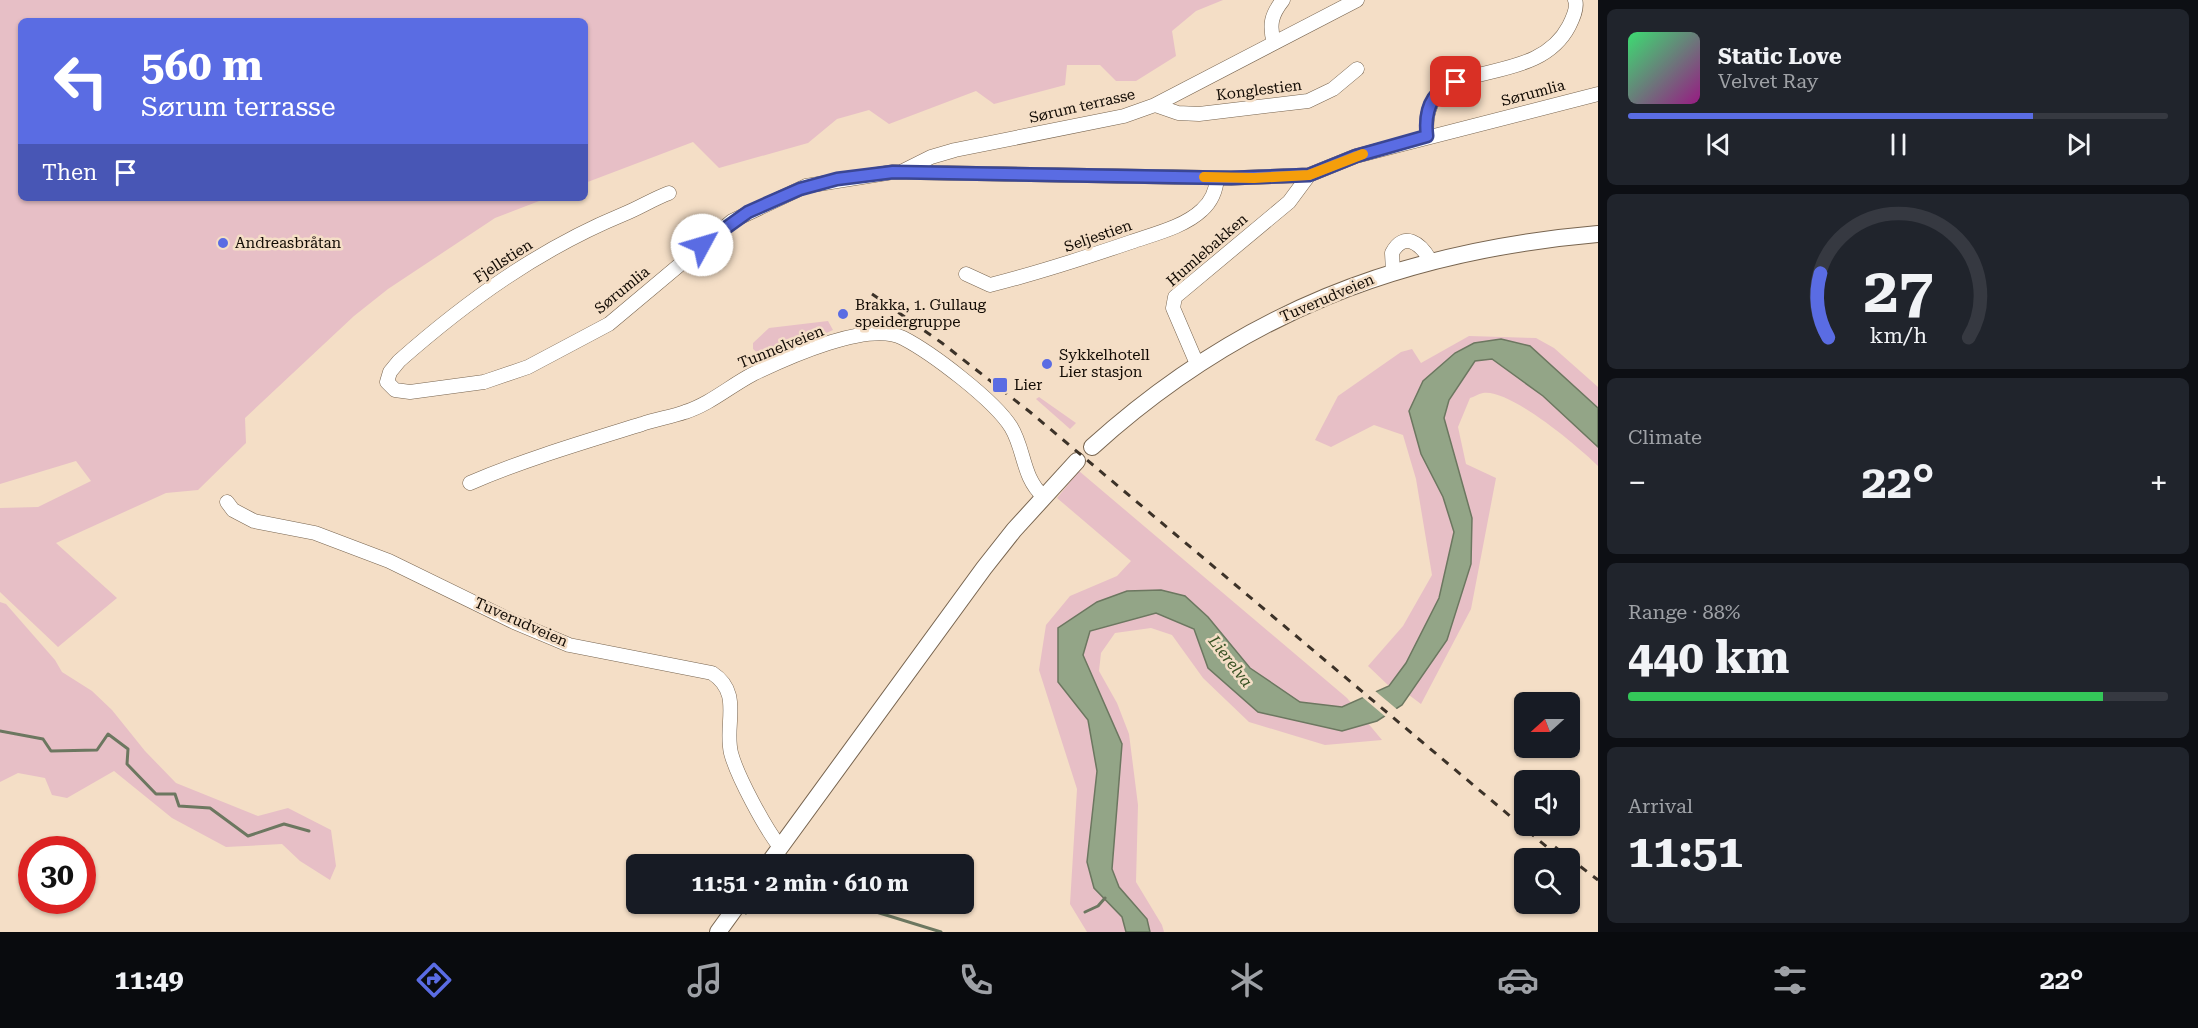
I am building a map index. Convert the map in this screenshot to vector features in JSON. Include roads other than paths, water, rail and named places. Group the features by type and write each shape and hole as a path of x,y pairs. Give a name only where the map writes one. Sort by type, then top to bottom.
{"main road":[{"name":"Tuverudveien","path":"1092,447 1131,412 1197,364 1303,307 1393,271 1430,260 1486,247 1598,234"},
{"path":"775,854 984,568 1042,496 1077,461"},
{"path":"718,932 731,914"}],"street":[{"path":"1274,43 1270,23 1283,0"},
{"name":"Sørum terrasse","path":"902,172 931,158 955,150 1114,118 1155,105 1358,0"},
{"path":"1427,136 1427,110 1433,98 1444,87 1537,58 1550,49 1567,29 1577,1"},
{"name":"Konglestien","path":"1155,105 1178,112 1199,114 1308,101 1332,89 1357,69"},
{"name":"Sørumlia","path":"395,390 410,392 463,386 494,379 528,367 609,324 707,241 748,212 806,186 837,179 902,172 1217,178 1309,175 1356,156 1427,136 1598,94"},
{"name":"Humlebakken","path":"1197,364 1173,308 1175,297 1289,202 1309,175"},
{"name":"Seljestien","path":"966,274 990,285 1063,265 1177,225 1200,212 1208,204 1215,192 1217,178"},
{"name":"Fjellstien","path":"395,390 387,382 390,372 399,361 489,288 524,264 669,193"},
{"path":"1393,271 1392,253 1403,241 1411,240 1419,244 1430,260"},
{"name":"Tunnelveien","path":"470,483 582,442 684,413 753,374 788,359 851,338 878,332 905,339 955,374 991,404 1011,427 1028,477 1042,496"},
{"name":"Tuverudveien","path":"226,502 233,510 254,521 315,533 389,561 514,622 569,645 712,673 720,678 729,693 732,711 730,745 735,765 780,847"}],"water":[{"name":"Lierelva","path":"1501,339 1530,346 1598,408 1598,447 1543,396 1492,359 1475,361 1449,400 1444,418 1472,518 1471,564 1447,640 1402,705 1377,721 1342,731 1258,712 1208,668 1194,629 1156,613 1090,631 1083,655 1122,744 1112,869 1119,887 1147,919 1150,932 1126,932 1122,917 1094,888 1087,862 1097,771 1088,720 1058,682 1058,628 1097,602 1127,591 1161,590 1185,596 1208,617 1250,668 1300,702 1342,707 1389,686 1406,663 1439,598 1454,532 1443,497 1421,454 1409,411 1423,381 1455,353 1474,343"}],"waterway":[{"path":"0,731 43,739 51,751 97,750 108,734 128,749 127,764 156,794 175,794 179,806 210,808 248,836 284,824 309,831"},
{"path":"1085,912 1098,906 1105,898"},
{"path":"883,914 941,932"}],"railway":[{"path":"872,294 942,343 1030,412 1548,848"},
{"path":"1555,847 1598,880"}],"place":[{"name":"Andreasbråtan","path":"223,243"},
{"name":"Brakka, 1. Gullaug speidergruppe","path":"843,314"},
{"name":"Sykkelhotell Lier stasjon","path":"1047,364"},
{"name":"Lier","path":"1000,385"}]}
